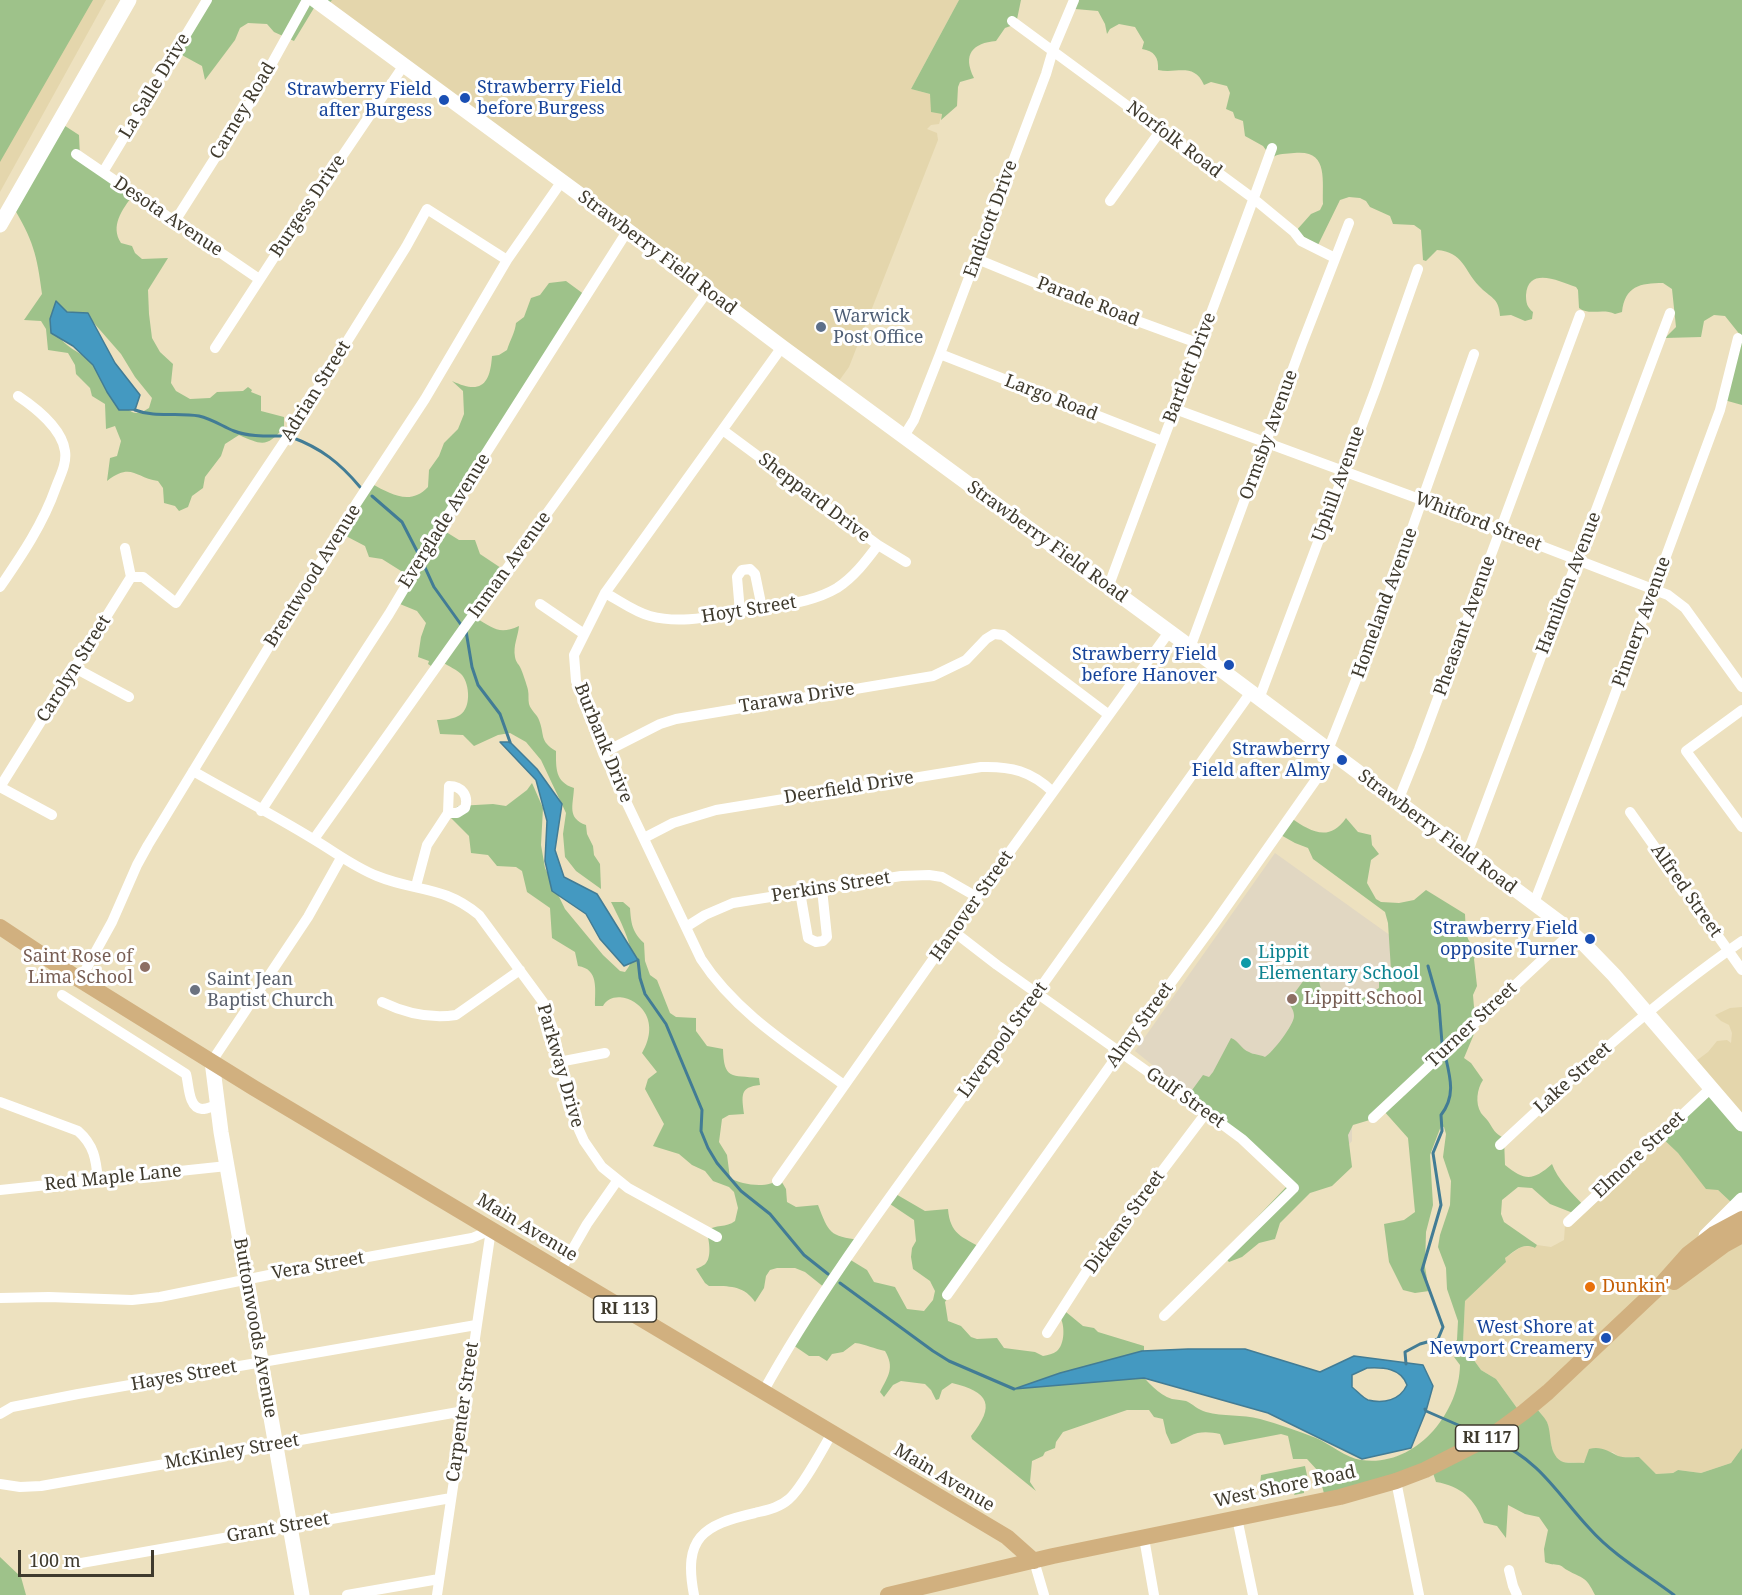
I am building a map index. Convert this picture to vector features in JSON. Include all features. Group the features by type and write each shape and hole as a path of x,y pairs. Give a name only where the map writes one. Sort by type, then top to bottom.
{"main road":[{"name":"Main Avenue","path":"0,927 80,980 212,1061 1007,1537 1034,1561"},
{"name":"West Shore Road","path":"888,1595 924,1591 1034,1561 1340,1497 1425,1470 1490,1437 1512,1421 1548,1392 1637,1308 1694,1249 1720,1230 1742,1219"},
{"name":"West Shore Road","path":"1637,1308 1742,1235"}],"street":[{"path":"0,225 129,0"},
{"name":"La Salle Drive","path":"102,172 207,0"},
{"name":"Carney Road","path":"175,220 250,103 307,0"},
{"name":"Strawberry Field Road","path":"315,0 1534,903 1571,933 1614,975 1742,1124"},
{"name":"Endicott Drive","path":"904,436 914,420 940,354 1053,50 1074,0"},
{"name":"Norfolk Road","path":"1012,21 1254,199 1294,232 1301,241 1335,258"},
{"name":"Burgess Drive","path":"214,348 404,64"},
{"path":"1110,201 1161,130"},
{"name":"Bartlett Drive","path":"1108,588 1272,148"},
{"name":"Desota Avenue","path":"76,154 259,279"},
{"name":"Brentwood Avenue","path":"80,980 112,922 137,864 193,771 356,504 425,399 507,260 562,181"},
{"name":"Adrian Street","path":"131,577 143,577 176,603 288,436 406,247 427,209 507,260"},
{"name":"Ormsby Avenue","path":"1190,648 1349,223"},
{"name":"Everglade Avenue","path":"261,811 389,614 469,480 628,230"},
{"name":"Parade Road","path":"977,259 1050,289 1200,344"},
{"name":"Uphill Avenue","path":"1255,695 1376,388 1418,269"},
{"name":"Inman Avenue","path":"314,839 707,292"},
{"name":"Hamilton Avenue","path":"1467,854 1670,313"},
{"name":"Pheasant Avenue","path":"1398,801 1580,315"},
{"name":"Pinnery Avenue","path":"1534,903 1720,410 1738,338"},
{"name":"Burbank Drive","path":"782,347 724,431 605,592 574,655 576,681 603,753 705,966 756,1021 844,1085"},
{"name":"Largo Road","path":"940,354 1162,441"},
{"name":"Homeland Avenue","path":"1331,752 1474,354"},
{"path":"0,587 44,516 54,496 65,461 63,446 50,423 41,412 18,396"},
{"name":"Whitford Street","path":"1175,409 1422,500 1674,598 1685,608 1742,687"},
{"name":"Sheppard Drive","path":"724,431 878,545 906,562"},
{"name":"Hoyt Street","path":"605,592 645,615 665,619 693,620 740,612 812,599 836,588 856,573 878,545"},
{"path":"125,548 131,577"},
{"path":"740,612 737,577 742,570 750,569 755,574 762,608"},
{"name":"Carolyn Street","path":"0,787 131,577"},
{"path":"540,604 584,633"},
{"name":"Hanover Street","path":"777,1181 977,897 1169,632"},
{"name":"Tarawa Drive","path":"603,753 660,724 676,719 933,676 966,660 994,634 1003,635 1109,715"},
{"path":"75,668 129,698"},
{"name":"Liverpool Street","path":"763,1392 810,1313 896,1187 1255,695"},
{"path":"1742,710 1686,751 1742,827"},
{"name":"Almy Street","path":"947,1295 1120,1052 1222,914 1331,752"},
{"name":"Deerfield Drive","path":"644,838 673,823 716,810 981,766 1012,768 1037,780 1053,792"},
{"name":"Parkway Drive","path":"193,771 314,839 341,858 378,877 449,895 465,903 479,915 543,1002 554,1032 571,1112 584,1141 598,1163 617,1181 717,1238"},
{"path":"0,787 52,815"},
{"name":"Alfred Street","path":"1630,812 1742,970"},
{"path":"416,886 427,845 448,813"},
{"path":"212,1061 308,917 341,858"},
{"name":"Perkins Street","path":"686,927 723,906 892,877 929,875 942,877 977,897"},
{"path":"800,892 808,938 816,942 823,941 827,937 822,889"},
{"name":"Gulf Street","path":"954,931 1037,994 1242,1139 1294,1188 1164,1316"},
{"name":"Turner Street","path":"1373,1118 1571,933"},
{"name":"Lake Street","path":"1500,1145 1584,1065 1673,991 1742,941"},
{"path":"382,1002 412,1013 443,1017 456,1015 520,970"},
{"path":"62,995 186,1074 192,1103 197,1107 202,1109 217,1105"},
{"path":"139,1044 150,1023"},
{"path":"560,1062 605,1053"},
{"name":"Buttonwoods Avenue","path":"212,1061 217,1105 246,1279 302,1595"},
{"name":"Elmore Street","path":"1568,1222 1711,1088"},
{"path":"0,1102 78,1131 94,1151 98,1180"},
{"name":"Dickens Street","path":"1047,1333 1088,1269 1206,1113"},
{"name":"Red Maple Lane","path":"0,1190 227,1166"},
{"path":"560,1270 587,1224 617,1181"},
{"path":"1694,1249 1742,1200"},
{"name":"Vera Street","path":"0,1298 145,1299 174,1296 246,1279 472,1238 491,1230"},
{"name":"Carpenter Street","path":"437,1595 491,1230"},
{"name":"Hayes Street","path":"0,1414 12,1407 476,1325"},
{"name":"McKinley Street","path":"0,1484 20,1487 41,1486 464,1411"},
{"path":"694,1595 691,1557 697,1541 708,1530 723,1522 768,1510 788,1500 799,1487 832,1433"},
{"path":"1396,1481 1419,1595"},
{"name":"Grant Street","path":"70,1565 450,1498"},
{"path":"1237,1518 1253,1595"},
{"path":"1144,1538 1155,1595"},
{"path":"1034,1561 1044,1595"},
{"path":"1509,1570 1517,1595"},
{"path":"347,1595 439,1579"}],"shaded area":[{"path":"0,0 106,0 0,192"},
{"path":"332,0 959,0 911,89 930,94 942,114 939,124 931,125 927,129 937,133 938,140 849,367 836,385 328,5"},
{"name":"Lippitt School","path":"1275,853 1405,946 1352,1127 1352,1141 1309,1192 1135,1051"},
{"path":"1742,1007 1742,1123 1692,1064 1708,1052 1717,1041 1727,1040 1731,1043 1732,1033 1729,1025 1715,1015 1730,1008"},
{"path":"1660,1136 1734,1205 1742,1200 1742,1448 1731,1463 1701,1473 1678,1470 1673,1473 1656,1474 1639,1457 1619,1457 1613,1452 1588,1456 1584,1463 1562,1462 1554,1455 1548,1424 1539,1411 1535,1407 1522,1415 1496,1379 1481,1370 1471,1356 1461,1356 1460,1343 1463,1342 1465,1301 1506,1262 1505,1258 1521,1247 1535,1248 1537,1245 1551,1247 1564,1240 1565,1225"}],"green space":[{"path":"0,0 93,0 0,162"},
{"path":"211,0 332,0 328,5 317,3 294,41 274,32 267,24 248,23 240,28 235,40 205,80 202,66 180,54"},
{"path":"959,0 1021,0 1016,24 1005,28 996,41 981,44 972,51 969,62 974,78 960,82 957,106 941,120 942,114 931,112 930,94 911,89"},
{"path":"1074,0 1742,0 1742,405 1724,400 1741,336 1725,316 1714,315 1704,321 1701,337 1665,338 1676,327 1672,289 1663,283 1641,285 1630,291 1626,296 1622,312 1615,314 1583,310 1579,308 1576,287 1553,279 1538,278 1528,286 1527,303 1533,312 1532,319 1525,321 1511,315 1500,316 1496,301 1479,286 1458,258 1452,254 1437,250 1426,261 1423,260 1421,230 1414,225 1393,224 1390,216 1370,207 1360,198 1349,197 1340,200 1318,245 1295,232 1311,214 1320,210 1323,204 1323,176 1318,161 1305,153 1282,154 1272,158 1263,146 1245,136 1243,121 1235,118 1233,112 1226,109 1230,93 1227,86 1211,82 1204,85 1200,78 1190,71 1158,70 1157,58 1150,51 1142,49 1144,42 1135,27 1119,24 1110,29 1107,34 1098,11 1075,9"},
{"path":"59,122 79,135 80,157 133,195 121,212 117,224 121,243 132,246 135,253 142,259 168,258 148,290 149,314 152,338 160,352 173,364 171,383 176,391 190,399 210,398 217,392 243,391 248,387 252,390 251,392 261,396 261,411 284,417 284,427 273,439 264,443 239,435 225,444 221,456 205,477 203,488 192,496 188,507 179,511 175,506 164,503 163,488 158,481 128,472 115,475 107,481 110,458 117,456 121,441 115,426 106,429 105,404 92,396 90,388 76,374 75,365 68,353 48,350 46,329 41,321 24,320 42,294 33,248 12,205","holes":["86,314 121,354 135,377 152,398 149,408 141,412 134,413 127,409 89,361 60,338"]},
{"path":"566,281 585,295 443,530 459,540 475,540 480,554 504,570 476,618 501,630 519,626 515,657 527,686 529,704 539,720 545,741 556,751 560,778 574,788 572,811 576,819 586,825 594,855 600,864 601,889 576,871 565,857 563,834 566,813 541,760 526,742 510,733 498,735 474,746 463,735 440,734 437,720 449,719 464,712 468,702 465,679 458,671 442,662 434,668 428,664 429,661 418,657 426,623 417,611 395,602 409,576 382,559 369,557 365,546 342,534 372,484 393,494 407,497 421,493 428,487 429,470 439,456 444,443 458,429 464,414 463,391 452,381 470,387 482,385 489,374 492,356 507,350 516,323 524,317 531,298 540,295 549,283"},
{"path":"532,783 543,808 541,845 545,868 565,909 603,955 620,971 625,972 630,964 631,950 611,902 623,902 630,908 633,927 644,943 645,961 650,975 657,980 670,1013 676,1017 696,1018 696,1031 707,1046 723,1049 725,1066 731,1074 759,1078 760,1085 748,1088 743,1094 744,1114 729,1115 722,1119 719,1142 727,1155 730,1178 741,1183 755,1185 769,1184 780,1179 786,1189 787,1202 796,1207 818,1205 832,1232 842,1237 860,1240 849,1259 867,1270 874,1282 895,1287 907,1309 924,1311 933,1300 935,1291 930,1281 913,1269 911,1257 916,1241 914,1220 887,1202 894,1193 925,1211 948,1209 951,1224 958,1234 982,1248 945,1302 948,1321 961,1326 971,1337 997,1338 1004,1348 1035,1352 1043,1356 1049,1355 1057,1351 1062,1344 1063,1329 1060,1317 1066,1312 1083,1326 1144,1346 1144,1356 1137,1371 1167,1397 1186,1401 1206,1412 1253,1417 1281,1425 1316,1438 1355,1459 1380,1460 1399,1456 1415,1447 1430,1434 1452,1402 1458,1384 1460,1365 1454,1357 1471,1356 1481,1370 1496,1379 1522,1415 1535,1407 1540,1412 1549,1427 1554,1453 1563,1462 1584,1463 1589,1449 1597,1448 1620,1457 1639,1457 1656,1474 1673,1473 1678,1470 1701,1473 1731,1463 1742,1448 1742,1595 1595,1595 1584,1579 1560,1565 1545,1562 1544,1549 1548,1530 1539,1517 1525,1514 1508,1505 1506,1538 1497,1526 1484,1523 1476,1507 1460,1490 1436,1482 1432,1470 1326,1501 1318,1471 1307,1459 1293,1459 1288,1436 1281,1434 1224,1445 1220,1434 1205,1432 1193,1434 1171,1444 1163,1419 1154,1417 1149,1410 1127,1410 1063,1432 1055,1448 1032,1461 1030,1482 1036,1491 972,1439 971,1436 984,1416 986,1408 985,1401 974,1391 952,1383 942,1390 939,1399 936,1400 925,1384 901,1381 893,1385 884,1397 880,1392 890,1367 885,1351 855,1343 843,1352 832,1354 827,1361 819,1356 809,1356 793,1345 825,1288 805,1272 795,1268 770,1270 766,1276 764,1288 755,1302 741,1289 709,1286 696,1269 708,1260 709,1242 706,1231 735,1221 738,1208 734,1192 729,1187 713,1181 705,1171 692,1165 679,1154 653,1146 664,1124 645,1089 648,1079 657,1072 642,1053 649,1037 649,1023 644,1012 637,1004 618,997 609,1000 603,1006 595,1006 593,975 585,968 578,966 575,952 552,938 550,908 527,892 522,871 516,867 497,866 488,855 471,853 469,836 449,816 458,806 493,804 506,806 527,790"},
{"path":"1291,818 1312,830 1326,832 1340,826 1346,818 1358,832 1371,835 1372,845 1379,854 1371,860 1367,883 1376,899 1381,902 1399,903 1414,900 1426,890 1465,914 1468,939 1479,950 1474,959 1477,986 1473,995 1474,1007 1479,1016 1472,1024 1474,1034 1464,1058 1471,1063 1483,1080 1477,1096 1479,1109 1494,1131 1504,1138 1505,1165 1518,1174 1529,1177 1539,1174 1552,1164 1561,1181 1584,1206 1573,1213 1550,1204 1532,1188 1518,1187 1502,1200 1501,1214 1504,1222 1537,1245 1535,1248 1527,1246 1519,1248 1505,1258 1506,1262 1465,1301 1463,1343 1454,1343 1457,1340 1458,1321 1447,1289 1446,1268 1438,1247 1450,1205 1451,1181 1443,1157 1446,1134 1444,1127 1441,1126 1430,1155 1433,1205 1426,1232 1425,1267 1429,1291 1415,1293 1403,1290 1389,1262 1384,1224 1404,1220 1415,1212 1408,1138 1383,1110 1373,1119 1353,1125 1348,1135 1352,1167 1332,1186 1310,1193 1280,1223 1275,1239 1259,1243 1242,1257 1229,1262 1222,1254 1288,1185 1187,1097 1203,1075 1209,1077 1213,1072 1231,1038 1253,1054 1265,1057 1273,1050 1293,1020 1293,1012 1288,1002 1309,973 1318,976 1323,999 1342,1007 1350,1006 1379,988 1379,980 1391,970 1388,923 1385,912 1313,859 1308,848 1279,834"},
{"path":"1709,1088 1742,1123 1742,1200 1734,1205 1718,1190 1706,1189 1678,1153 1660,1136"},
{"path":"1305,1466 1310,1489 1304,1490 1304,1493 1294,1495 1296,1490 1287,1488 1264,1492 1263,1486 1260,1485 1261,1475"},
{"path":"0,1557 21,1577 26,1595 0,1595"}],"water":[{"path":"56,301 67,312 88,313 115,363 140,395 135,410 119,410 93,365 73,346 51,333 50,319"},
{"path":"500,742 510,742 537,769 562,804 555,850 564,877 597,894 638,960 624,966 600,939 586,914 552,891 545,861 547,821 536,780"},
{"path":"1245,1349 1320,1372 1354,1356 1423,1365 1433,1386 1411,1448 1362,1459 1268,1413 1144,1378 1014,1389 1060,1373 1142,1351","holes":["1367,1368 1385,1368 1396,1372 1407,1385 1391,1400 1368,1400 1352,1387 1352,1375"]}],"waterway":[{"path":"135,410 150,414 199,416 240,433 284,436"},
{"path":"291,437 312,446 329,457 360,487"},
{"path":"372,496 402,522 420,557"},
{"path":"423,563 434,587 462,626"},
{"path":"466,631 472,667 478,685 500,714 510,742"},
{"path":"638,960 645,994 666,1024 702,1110 701,1131 717,1163 741,1191 770,1214 804,1255 828,1274"},
{"path":"1428,966 1439,1005 1442,1043"},
{"path":"1406,1364 1405,1352 1420,1344 1438,1339 1443,1327 1422,1270 1441,1205 1433,1153 1442,1131 1441,1115 1450,1095 1446,1059"},
{"path":"840,1283 949,1361 1014,1389"},
{"path":"1425,1409 1481,1435"},
{"path":"1495,1441 1525,1458 1548,1480 1599,1538 1630,1564 1674,1595"}],"place":[{"name":"Strawberry Field before Burgess","path":"465,98"},
{"name":"Strawberry Field after Burgess","path":"444,100"},
{"name":"Warwick Post Office","path":"821,327"},
{"name":"Strawberry Field before Hanover","path":"1229,665"},
{"name":"Strawberry Field after Almy","path":"1342,760"},
{"name":"Strawberry Field opposite Turner","path":"1590,939"},
{"name":"Lippit Elementary School","path":"1246,963"},
{"name":"Saint Rose of Lima School","path":"145,967"},
{"name":"Saint Jean Baptist Church","path":"195,990"},
{"name":"Lippitt School","path":"1292,999"},
{"name":"Dunkin'","path":"1590,1287"},
{"name":"West Shore at Newport Creamery","path":"1606,1338"}]}
